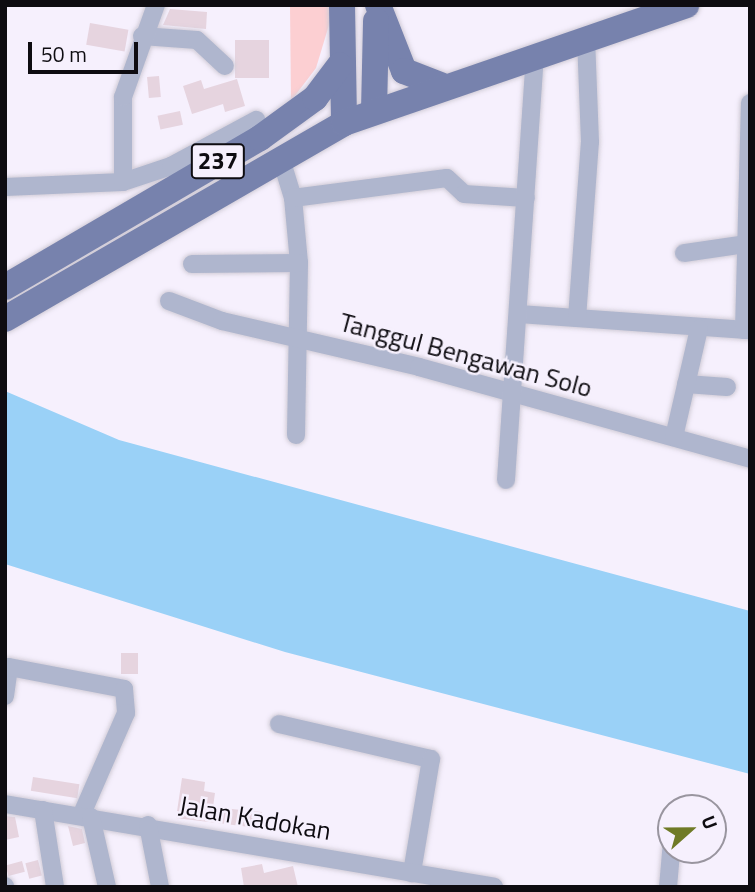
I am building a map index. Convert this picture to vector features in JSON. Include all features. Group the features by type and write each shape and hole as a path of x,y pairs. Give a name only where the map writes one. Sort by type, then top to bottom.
{"main road":[{"path":"342,5 340,65 344,123 441,85 686,5"},
{"path":"377,5 404,71 441,85"},
{"path":"374,111 377,5"},
{"name":"237","path":"5,287 260,138 316,98 340,65"},
{"name":"237","path":"5,319 108,256 344,123"}],"street":[{"path":"123,182 123,97 142,36 156,5"},
{"path":"142,36 197,40 225,66"},
{"path":"578,318 590,142 586,39"},
{"path":"506,480 514,397 535,55"},
{"path":"519,314 699,329 747,330 746,244 750,103"},
{"path":"5,187 123,182 171,166 257,120"},
{"path":"281,159 293,198 299,263 296,435"},
{"path":"293,198 447,178 464,194 526,198"},
{"path":"684,253 746,244"},
{"path":"192,264 299,263"},
{"name":"Tanggul Bengawan Solo","path":"169,301 297,338 750,459"},
{"path":"674,437 699,329"},
{"path":"686,384 727,387"},
{"path":"5,696 7,666 124,689 126,713 86,817 107,887"},
{"path":"279,724 431,759 412,873"},
{"name":"Jalan Kadokan","path":"5,804 148,825 494,887"},
{"path":"43,810 55,887"},
{"path":"148,825 160,887"},
{"path":"667,887 669,864"}],"shaded area":[{"path":"290,5 335,5 316,68 291,101"}],"water":[{"path":"5,391 119,440 750,611 750,774 285,652 5,564"}],"building":[{"path":"170,9 207,12 206,29 163,25"},
{"path":"90,23 128,30 125,51 86,45"},
{"path":"235,40 269,40 269,78 235,78"},
{"path":"159,76 161,97 149,98 147,77"},
{"path":"237,79 245,106 225,112 223,104 192,114 183,86 201,80 204,89"},
{"path":"180,111 183,125 160,129 158,116"},
{"path":"121,653 138,653 138,674 121,674"},
{"path":"33,777 79,784 77,798 31,791"},
{"path":"182,778 205,782 204,791 215,793 213,807 262,812 259,828 176,818"},
{"path":"5,816 15,817 19,837 5,840"},
{"path":"68,826 82,829 85,843 73,846"},
{"path":"38,860 42,876 29,879 25,863"},
{"path":"22,861 25,872 8,876 6,865"},
{"path":"262,864 264,873 293,866 298,887 244,887 241,868"}]}
